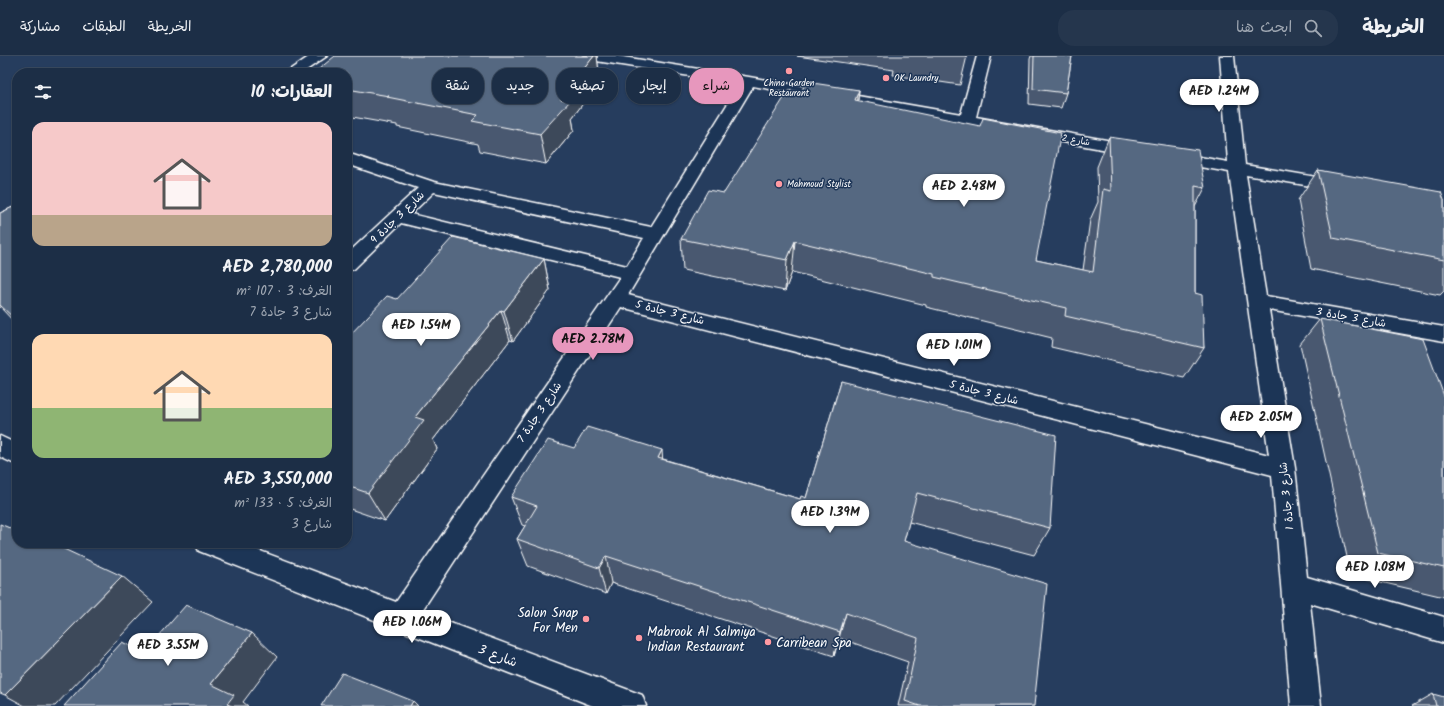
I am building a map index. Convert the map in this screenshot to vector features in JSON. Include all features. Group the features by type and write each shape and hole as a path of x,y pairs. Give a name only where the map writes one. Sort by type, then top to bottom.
{"street":[{"path":"300,68 320,56"},
{"name":"شارع 2","path":"590,56 750,81 1352,188"},
{"path":"967,120 984,56"},
{"name":"شارع 3 جادة 1","path":"1227,56 1237,168 1283,468 1306,706"},
{"name":"شارع 3 جادة 7","path":"401,618 616,298 750,81"},
{"path":"352,160 430,186 655,234"},
{"name":"شارع 3 جادة 9","path":"352,260 430,186"},
{"path":"398,216 631,273"},
{"name":"شارع 3 جادة 5","path":"616,298 1283,468"},
{"name":"شارع 3 جادة 3","path":"1258,301 1444,334"},
{"path":"0,446 12,452"},
{"name":"شارع 3","path":"221,548 631,706"},
{"path":"1294,586 1444,630"}],"building":[{"path":"335,56 594,56 585,68 556,68 556,104 567,104 540,134 472,121 478,115 352,90 352,68 320,68"},
{"path":"1034,56 1072,56 1066,93 1033,89"},
{"path":"806,82 859,90 855,100 980,126 983,118 1061,133 1036,260 1093,272 1103,189 1111,191 1109,137 1198,150 1205,188 1195,186 1195,293 1202,295 1204,348 1065,316 1066,308 934,277 934,274 795,241 787,260 681,239 708,190 724,193 789,90 801,92"},
{"path":"1318,170 1441,192 1444,200 1444,260 1333,238"},
{"path":"12,207 12,316 0,305 0,213"},
{"path":"453,237 544,259 504,311 501,310 415,417 424,420 368,493 352,488 352,333 387,296 397,299"},
{"path":"1320,319 1423,339 1444,396 1444,568 1378,553"},
{"path":"841,381 1056,435 1050,528 917,493 904,541 1047,584 1034,706 920,706 905,701 918,638 846,613 840,632 606,556 599,568 517,539 537,506 511,497 548,440 574,448 587,427 662,450 658,458 800,499 801,496 806,498"},
{"path":"0,524 12,529 12,548 62,548 122,576 5,695 0,693"},
{"path":"186,605 252,633 211,684 234,695 227,704 232,706 64,706 122,642 144,653"},
{"path":"342,673 413,701 410,706 321,706"},
{"path":"1433,694 1444,697 1444,706 1436,706"}],"place":[{"name":"China Garden Restaurant","path":"789,71"},
{"name":"OK Laundry","path":"886,78"},
{"name":"Mahmoud Stylist","path":"779,184"},
{"name":"Salon Snap For Men","path":"586,619"},
{"name":"Mabrook Al Salmiya Indian Restaurant","path":"639,638"},
{"name":"Carribean Spa","path":"768,642"}]}
